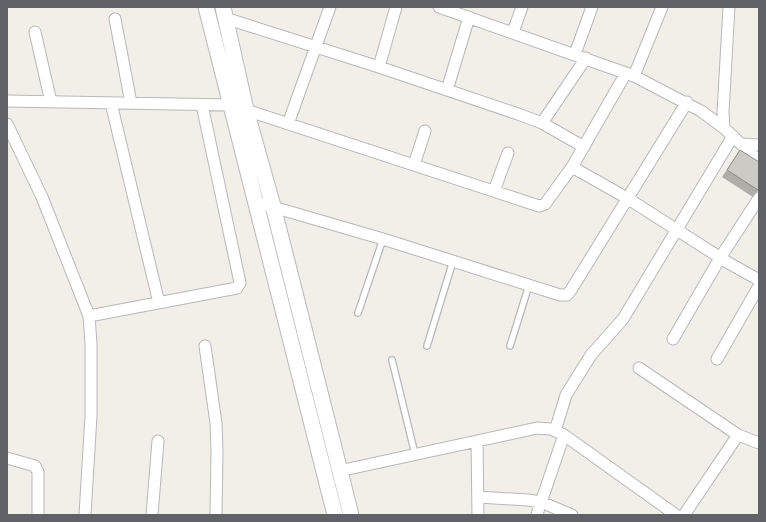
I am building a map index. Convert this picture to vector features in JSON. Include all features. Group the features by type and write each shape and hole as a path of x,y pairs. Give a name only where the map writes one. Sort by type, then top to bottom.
{"street":[{"path":"206,7 335,515"},
{"path":"288,124 330,7"},
{"path":"379,67 396,7"},
{"path":"513,32 522,7"},
{"path":"542,123 580,56 592,7"},
{"path":"246,110 539,206 545,204 572,167 630,74 662,7"},
{"path":"724,128 723,112 729,7"},
{"path":"444,8 630,74 687,102 701,111 724,128 759,162"},
{"path":"224,12 316,47 542,123 584,147"},
{"path":"224,12 246,110 273,206 351,515"},
{"path":"447,90 469,17"},
{"path":"115,19 131,103"},
{"path":"35,32 51,102"},
{"path":"7,102 231,105"},
{"path":"256,202 383,239 560,295 567,295 687,102"},
{"path":"111,103 159,303"},
{"path":"89,316 238,288 240,283 202,105"},
{"path":"7,124 42,197 89,316 91,344 91,416 85,515"},
{"path":"414,165 425,131"},
{"path":"537,515 560,433 566,395 591,355 623,319 733,136"},
{"path":"741,144 759,145"},
{"path":"494,191 508,152"},
{"path":"572,167 627,198 676,231 759,280"},
{"path":"673,339 720,258 759,198"},
{"path":"717,359 759,286"},
{"path":"205,346 216,423 216,515"},
{"path":"639,368 738,435 759,443"},
{"path":"339,471 537,428 551,429 560,433 676,515"},
{"path":"684,515 738,435"},
{"path":"152,515 158,441"},
{"path":"477,441 478,515"},
{"path":"7,458 35,466 38,472 38,515"},
{"path":"478,497 541,502 572,515"}],"lane":[{"path":"358,313 383,239"},
{"path":"427,346 453,261"},
{"path":"510,346 529,285"},
{"path":"392,360 415,454"}],"building":[{"path":"740,150 759,162 758,190 727,170"}]}
